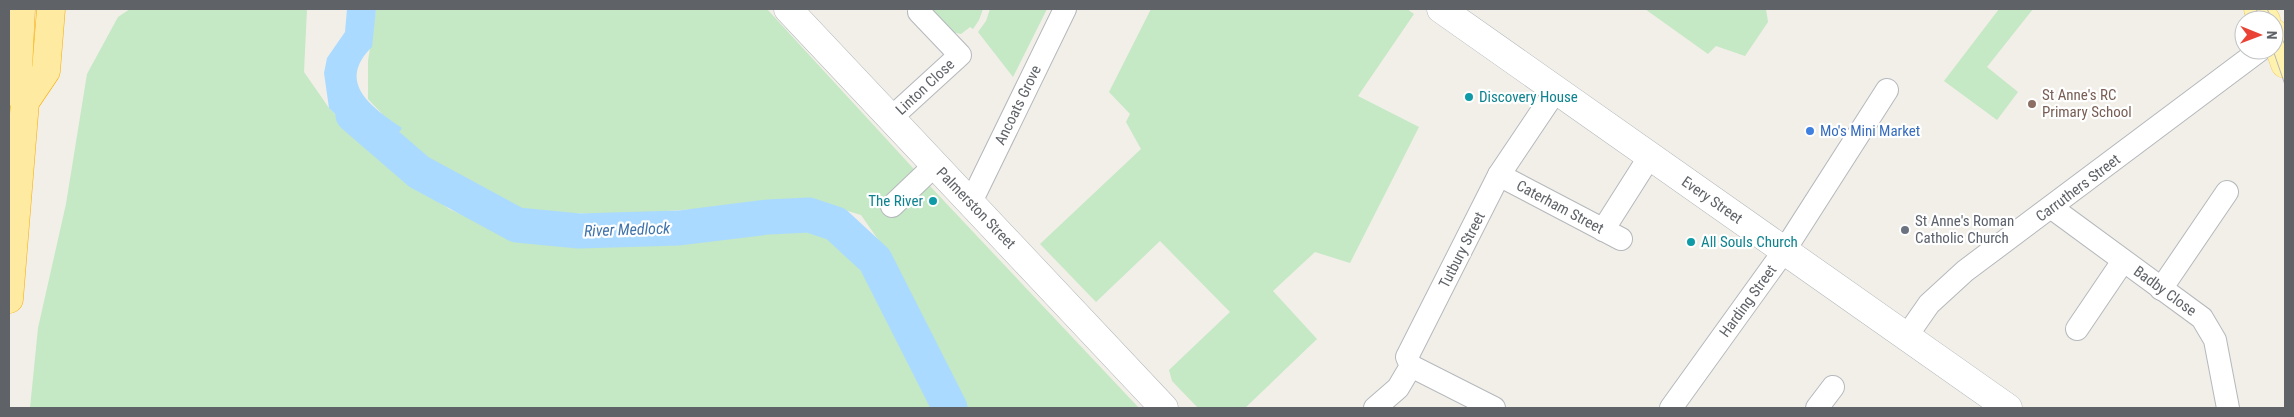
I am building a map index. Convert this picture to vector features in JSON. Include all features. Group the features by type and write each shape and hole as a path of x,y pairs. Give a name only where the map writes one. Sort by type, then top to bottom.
{"highway":[{"path":"17,91 46,71 51,9"},
{"path":"9,299 22,13"}],"street":[{"name":"Palmerston Street","path":"788,9 1164,408"},
{"name":"Ancoats Grove","path":"971,202 1065,9"},
{"name":"Every Street","path":"1441,9 2008,408"},
{"name":"Linton Close","path":"891,118 960,55 919,12"},
{"name":"Carruthers Street","path":"1906,337 1929,304 1965,271 2052,208 2241,60"},
{"name":"Tutbury Street","path":"1375,408 1398,388 1411,366 1407,358 1499,175 1556,90"},
{"name":"Harding Street","path":"1671,408 1784,251 1887,90"},
{"name":"Caterham Street","path":"1499,175 1612,235 1650,156"},
{"path":"892,206 935,165"},
{"path":"2162,289 2227,192"},
{"name":"Badby Close","path":"2052,208 2202,318 2216,340 2228,408"},
{"path":"2077,329 2123,261"},
{"path":"1411,366 1494,408"},
{"path":"1817,408 1833,387"}],"green space":[{"path":"130,9 307,9 304,72 329,108 380,158 449,209 517,239 782,223 833,238 868,279 937,408 30,408 38,328 66,204 87,74 118,17"},
{"path":"376,9 767,9 912,167 1139,408 960,408 884,248 861,215 815,201 621,214 543,213 500,205 425,159 368,99 368,61"},
{"path":"929,9 983,9 973,29 970,27 961,34 952,32"},
{"path":"990,9 1047,9 1013,77 978,32 986,21"},
{"path":"1151,9 1407,9 1414,14 1358,96 1419,127 1350,263 1315,252 1273,291 1317,339 1245,408 1198,408 1172,381 1169,370 1230,312 1160,241 1096,302 1040,244 1141,149 1126,122 1130,114 1109,92"},
{"path":"1645,9 1766,9 1768,22 1745,56 1716,46 1708,54"},
{"path":"1999,9 2033,9 1987,67 2018,92 1997,120 1944,81"}],"water":[{"path":"347,9 376,9 372,47 361,60 357,72 358,83 362,94 370,103 402,128 380,158 329,108 324,73 327,58 345,32"}],"waterway":[{"name":"River Medlock","path":"353,115 419,172 517,225 579,231 679,228 768,217 809,215 836,224 875,260 950,408"}],"tram line":[{"path":"2276,60 2285,85"}],"place":[{"name":"Discovery House","path":"1469,97"},
{"name":"St Anne's RC Primary School","path":"2032,104"},
{"name":"Mo's Mini Market","path":"1810,131"},
{"name":"The River","path":"933,201"},
{"name":"St Anne's Roman Catholic Church","path":"1905,230"},
{"name":"All Souls Church","path":"1691,242"}]}
